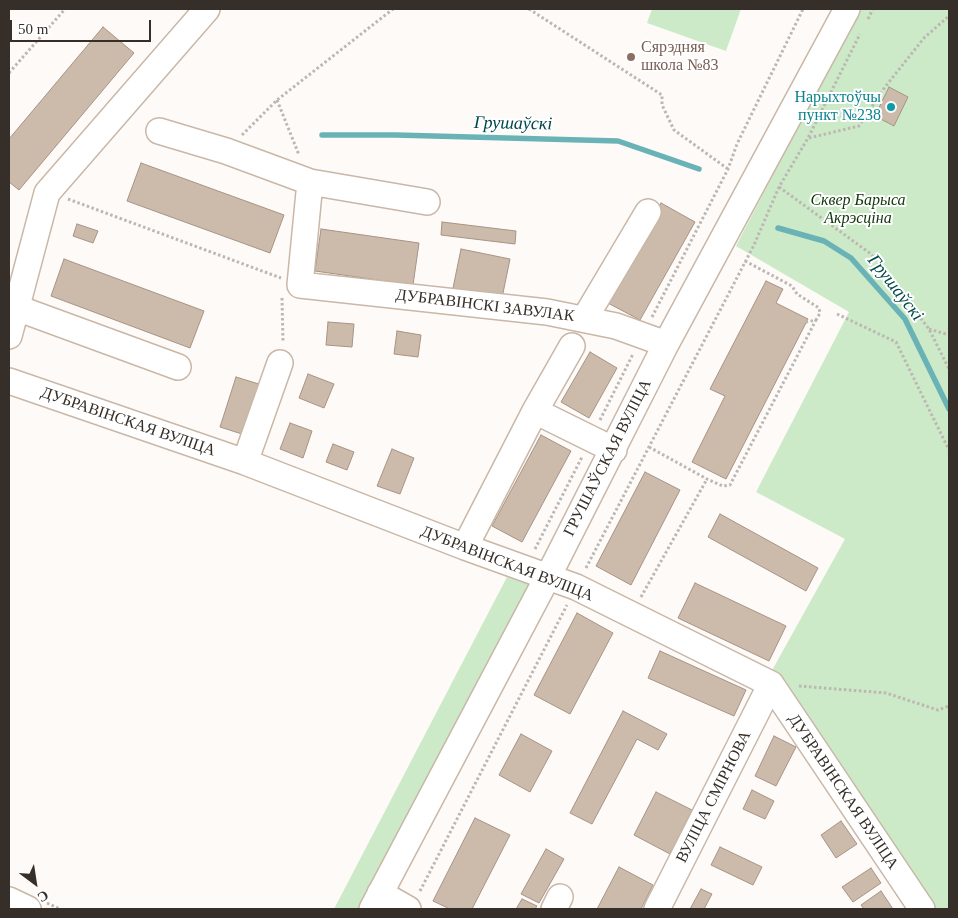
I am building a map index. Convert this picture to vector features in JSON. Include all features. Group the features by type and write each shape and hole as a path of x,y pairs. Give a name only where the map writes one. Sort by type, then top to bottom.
{"street":[{"path":"9,336 47,193 207,9"},
{"name":"ГРУШАЎСКАЯ ВУЛІЦА","path":"376,901 536,573 614,450 666,344 856,17"},
{"path":"159,131 226,151 310,182 427,202"},
{"path":"288,290 310,182"},
{"path":"585,318 648,212"},
{"name":"ДУБРАВІНСКІ ЗАВУЛАК","path":"288,290 547,312 585,318 616,326 666,344"},
{"path":"17,308 178,366"},
{"path":"464,547 535,411 572,346"},
{"path":"245,462 280,362"},
{"name":"ДУБРАВІНСКАЯ ВУЛІЦА","path":"9,381 245,462 464,547 576,587 771,684 922,909"},
{"path":"535,411 614,450"},
{"name":"ВУЛІЦА СМІРНОВА","path":"657,909 771,684"},
{"path":"9,900 28,909"},
{"path":"376,901 414,901"}],"path":[{"path":"9,73 65,9"},
{"path":"226,151 276,100 393,9"},
{"path":"529,9 662,95 662,104 674,130 728,169"},
{"path":"536,573 591,439 728,169 736,144 803,9"},
{"path":"856,17 873,9"},
{"path":"808,138 859,126 885,87 924,38 949,16"},
{"path":"414,901 745,261 779,187 808,138 860,34"},
{"path":"276,100 310,182"},
{"path":"779,187 871,254 929,328 949,369"},
{"path":"47,193 94,208 282,278 288,290 283,354 280,362"},
{"path":"649,447 707,479 723,486 730,485 820,313 819,308 797,294 792,286 745,261"},
{"path":"837,314 896,342 949,450"},
{"path":"806,322 816,320"},
{"path":"929,328 949,335"},
{"path":"638,598 644,595 707,479"},
{"path":"771,684 886,693 938,710 949,706"}],"green space":[{"path":"652,9 741,9 726,51 647,23"},
{"name":"Сквер Барыса Акрэсціна","path":"859,9 949,9 949,909 930,909 770,674 845,539 756,492 849,312 736,246"},
{"path":"507,577 534,586 363,909 334,909"}],"building":[{"path":"103,27 134,53 19,190 9,182 9,139"},
{"name":"Нарыхтоўчы пункт №238","path":"889,87 908,97 894,126 875,116"},
{"path":"141,163 284,215 270,253 127,201"},
{"path":"661,203 695,222 640,320 606,302"},
{"path":"442,222 516,231 515,244 441,235"},
{"path":"77,224 98,231 93,243 73,236"},
{"path":"321,229 419,243 413,285 315,271"},
{"path":"461,249 510,259 502,298 453,288"},
{"path":"64,259 204,311 190,348 51,296"},
{"path":"766,281 783,289 776,303 808,319 726,479 692,462 725,396 710,389"},
{"path":"328,322 354,324 352,347 326,345"},
{"path":"397,331 421,335 418,357 394,354"},
{"path":"590,352 617,368 589,418 561,402"},
{"path":"308,374 334,384 324,408 299,398"},
{"path":"236,377 262,385 245,435 220,427"},
{"path":"290,423 312,431 303,458 280,449"},
{"path":"541,435 571,451 522,542 492,526"},
{"path":"333,444 354,452 347,470 326,462"},
{"path":"392,449 414,458 400,494 377,486"},
{"path":"645,472 680,490 631,585 596,566"},
{"path":"720,514 818,568 806,591 708,537"},
{"path":"695,583 786,626 769,661 678,618"},
{"path":"577,613 613,633 570,714 534,695"},
{"path":"660,651 746,690 734,716 648,678"},
{"path":"623,711 667,734 658,750 637,739 592,824 570,813"},
{"path":"521,734 552,751 530,792 499,775"},
{"path":"774,736 796,747 776,786 755,776"},
{"path":"752,790 774,801 765,819 743,809"},
{"path":"656,792 692,810 670,854 634,835"},
{"path":"475,818 510,835 472,909 450,909 433,901"},
{"path":"841,821 857,844 836,858 821,835"},
{"path":"720,847 762,867 753,885 711,865"},
{"path":"546,849 564,859 539,903 521,894"},
{"path":"619,867 653,885 641,909 597,909"},
{"path":"871,868 881,883 853,902 842,887"},
{"path":"701,889 712,894 704,909 690,909"},
{"path":"881,891 893,909 864,909 861,905"},
{"path":"522,899 537,906 535,909 516,909"}],"waterway":[{"name":"Грушаўскі","path":"322,135 618,141 699,169"},
{"name":"Грушаўскі","path":"778,228 824,241 851,258 905,319 949,409"}],"place":[{"name":"Сярэдняя школа №83","path":"631,57"},
{"name":"Нарыхтоўчы пункт №238","path":"891,107"}]}
